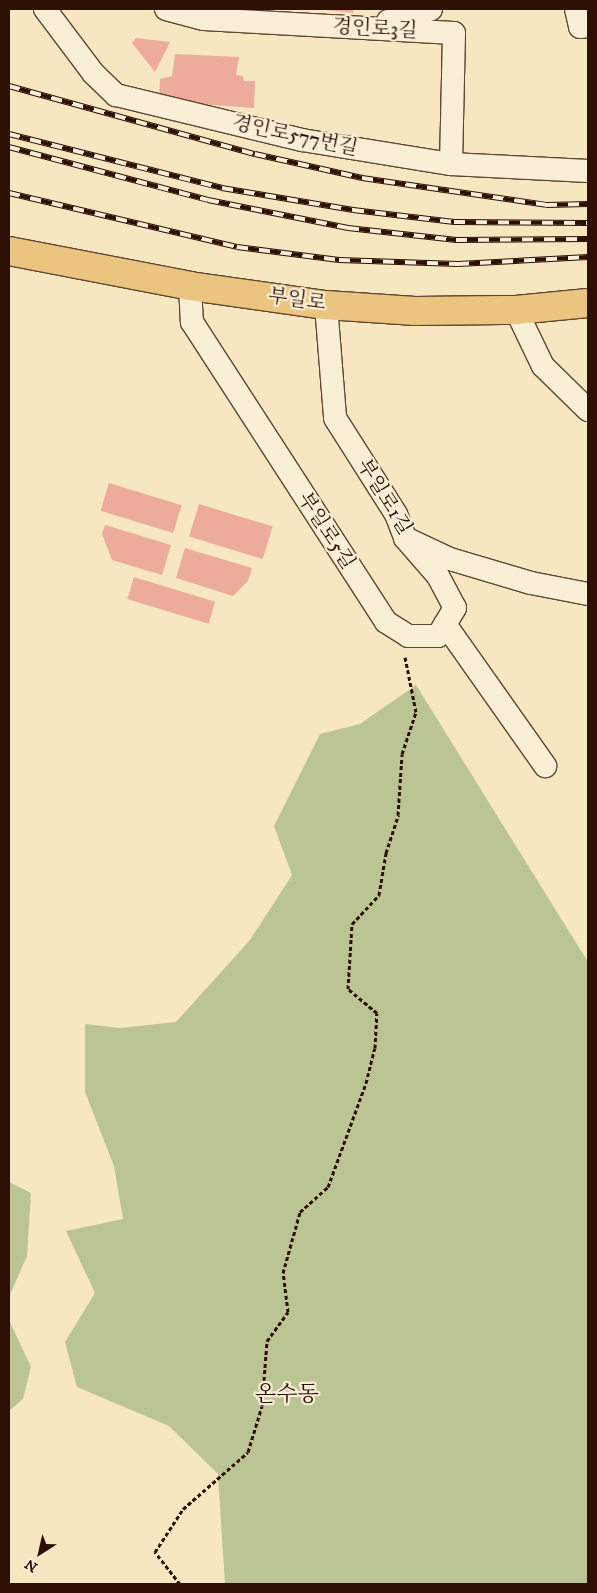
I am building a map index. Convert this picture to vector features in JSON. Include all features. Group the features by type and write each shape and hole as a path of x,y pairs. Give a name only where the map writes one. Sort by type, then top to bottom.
{"main road":[{"name":"부일로","path":"9,251 190,286 326,305 414,311 516,310 588,303"}],"street":[{"name":"경인로577번길","path":"45,9 92,73 116,95 302,140 451,164 588,171"},
{"name":"경인로3길","path":"166,9 204,19 454,33 451,164"},
{"path":"204,19 221,11 396,21 431,9"},
{"path":"576,9 580,27 588,26"},
{"name":"부일로5길","path":"190,286 192,322 386,622 408,636 438,636 445,624"},
{"name":"부일로1길","path":"326,305 335,418 396,514 405,538 450,559 531,583 588,594"},
{"path":"516,310 544,366 588,410"},
{"path":"405,538 438,576 455,608 445,624 545,766"}],"path":[{"path":"180,1584 155,1552 183,1509 248,1452 262,1406 267,1340 288,1312 283,1273 300,1212 328,1187 366,1084 375,1048 377,1013 348,989 352,924 379,895 386,853 398,815 402,754 416,712 409,664 386,622"}],"green space":[{"path":"416,685 588,962 588,1584 225,1584 218,1474 169,1426 77,1387 65,1342 95,1293 66,1231 123,1219 114,1166 85,1092 85,1024 120,1028 176,1022 250,940 292,875 274,826 320,734 360,724"},
{"path":"9,1182 31,1193 27,1256 9,1297"},
{"path":"9,1320 31,1367 23,1399 9,1411"}],"building":[{"path":"317,9 354,9 353,13"},
{"path":"136,38 170,42 155,72 132,43"},
{"path":"175,54 239,57 236,75 243,76 244,81 255,81 254,108 159,101 160,79 172,76"},
{"path":"109,483 182,505 173,533 101,511"},
{"path":"199,504 273,527 263,559 189,537"},
{"path":"105,525 171,545 162,575 112,560 102,534"},
{"path":"185,548 252,568 248,581 233,596 176,578"},
{"path":"134,577 215,602 209,624 127,599"}],"railway":[{"path":"9,86 255,154 362,178 546,205 588,204"},
{"path":"9,134 222,188 353,210 454,222 588,223"},
{"path":"9,147 208,200 348,228 456,240 588,239"},
{"path":"9,193 237,247 339,260 458,264 588,257"}],"district":[{"name":"온수동","path":"287,1395"}]}
